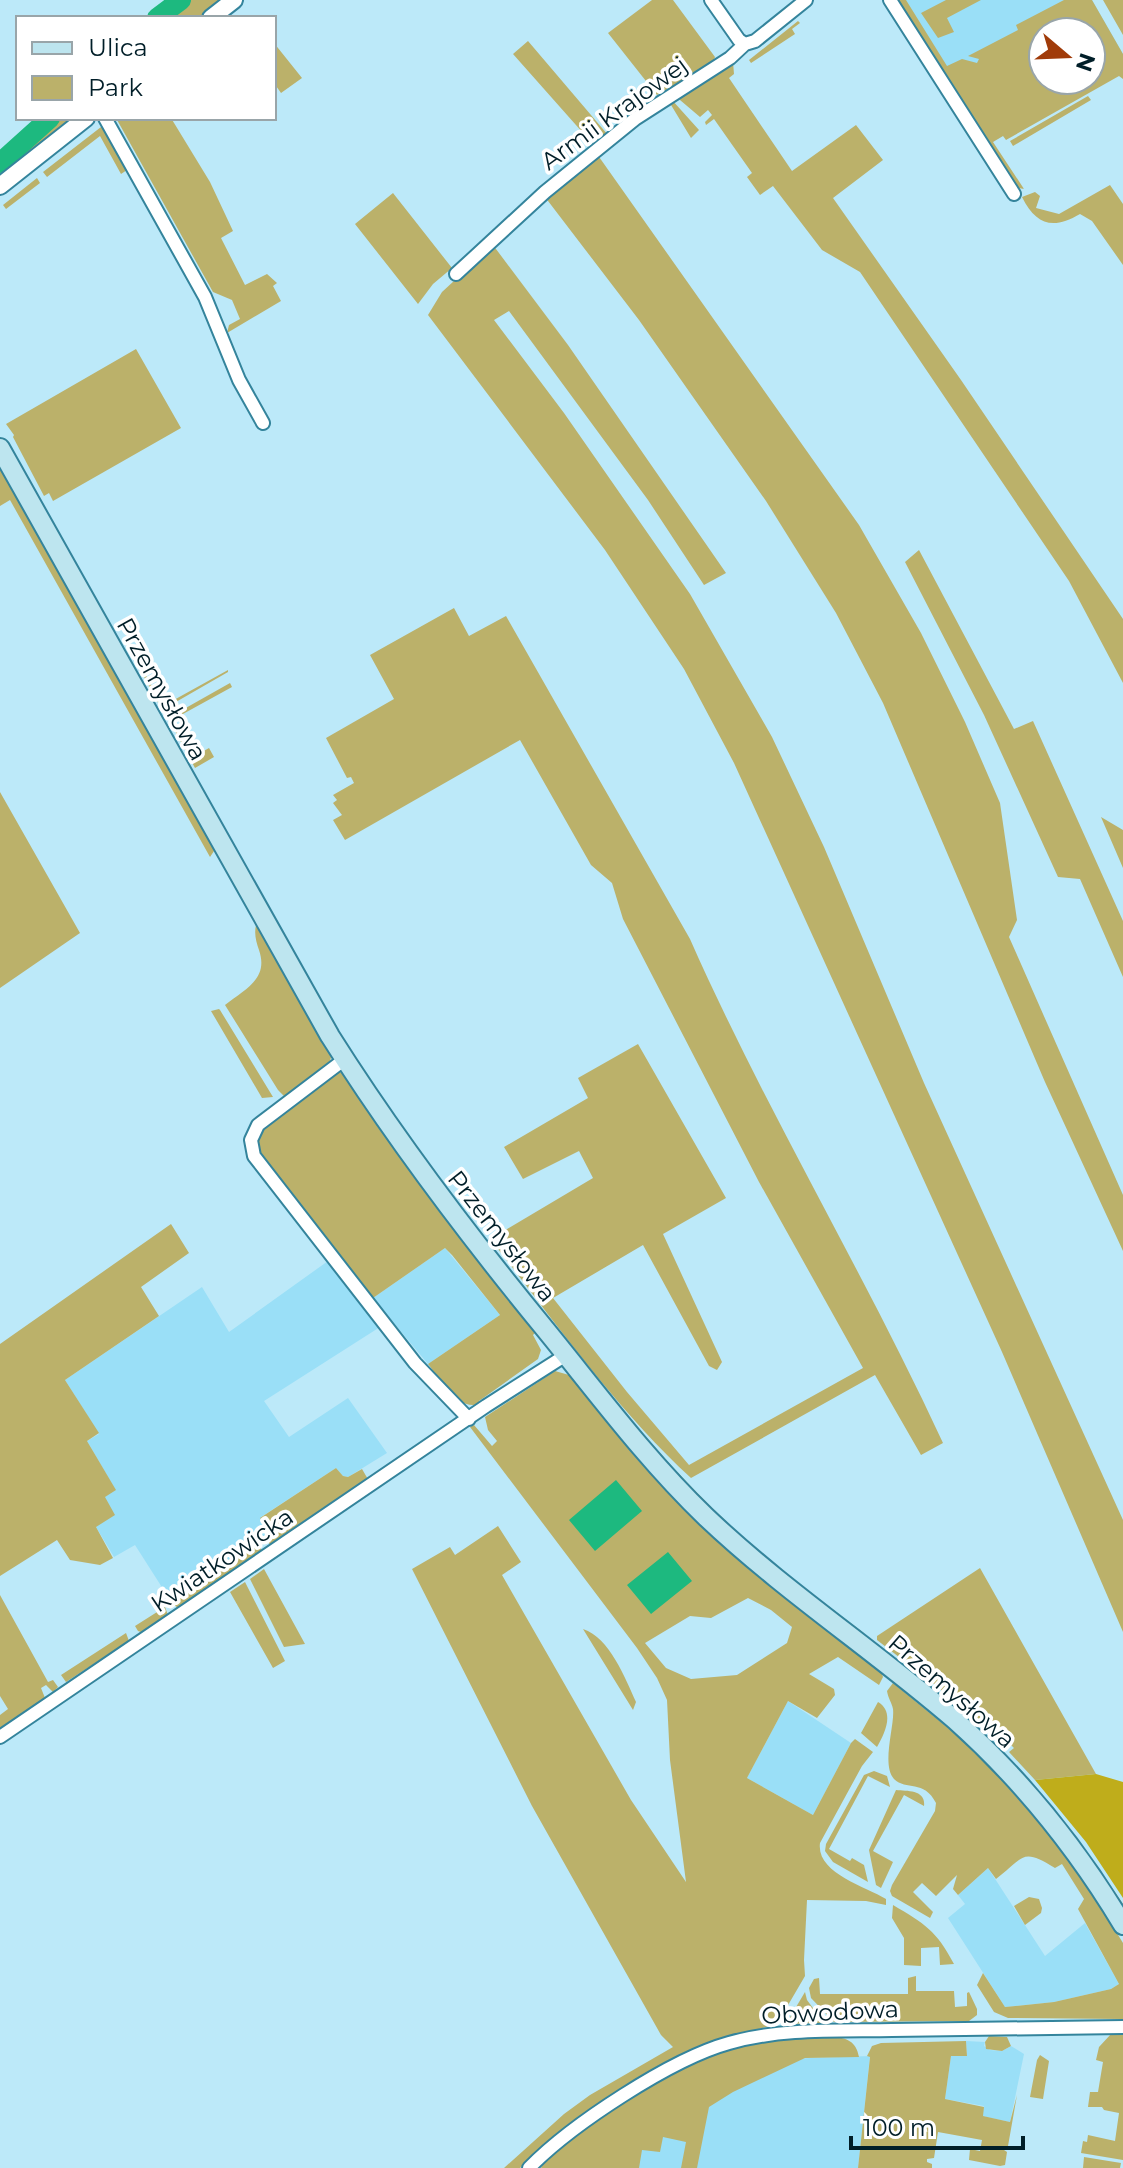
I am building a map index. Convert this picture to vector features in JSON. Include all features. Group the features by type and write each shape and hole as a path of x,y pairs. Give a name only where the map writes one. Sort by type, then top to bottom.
{"main road":[{"name":"Przemysłowa","path":"0,448 345,1059 446,1206 649,1459 741,1549 927,1697 995,1759 1071,1847 1123,1925"}],"street":[{"path":"214,16 234,0"},
{"path":"711,0 745,44"},
{"name":"Armii Krajowej","path":"456,274 545,192 635,119 731,57 745,44 755,41 806,0"},
{"path":"890,0 1014,194"},
{"path":"0,186 83,120"},
{"path":"106,120 205,297 239,380 263,423"},
{"path":"345,1059 258,1125 251,1140 254,1156 415,1363 469,1419"},
{"name":"Kwiatkowicka","path":"0,1737 566,1355"},
{"name":"Obwodowa","path":"529,2168 568,2134 691,2057 752,2037 837,2031 1123,2027"}],"shaded area":[{"path":"900,0 1092,0 1101,16 1027,16 1027,96 1074,96 992,142"},
{"path":"1107,26 1123,54 1117,72 1107,78"},
{"path":"445,1248 500,1315 428,1364 373,1298"},
{"path":"328,1261 380,1327 264,1401 289,1437 348,1398 387,1453 348,1477 336,1468 261,1517 272,1535 172,1603 135,1545 114,1557 96,1527 104,1497 115,1489 87,1441 99,1434 65,1380 202,1287 229,1332"},
{"path":"616,1480 642,1511 595,1551 569,1520"},
{"path":"668,1552 692,1581 651,1614 627,1585"},
{"path":"788,1701 851,1743 813,1815 747,1778"},
{"path":"1096,1774 1123,1782 1123,1898 1086,1842 1035,1780"},
{"path":"988,1868 1045,1956 1085,1923 1119,1984 1111,1989 1054,2002 1005,2007 948,1918 965,1904 958,1895"},
{"path":"966,2041 985,2042 984,2046 990,2050 1002,2051 1011,2046 1024,2054 1010,2122 982,2116 984,2106 945,2099 951,2056 967,2055"},
{"path":"870,2056 858,2168 570,2168 783,2059"}],"green space":[{"path":"182,0 221,0 201,16 162,16"},
{"path":"652,0 673,0 715,57 713,62 657,95 608,33"},
{"path":"894,0 906,0 947,66 962,59 977,63 979,59 968,56 1018,30 1016,25 1027,19 1027,96 1084,96 1006,140 1003,136 993,142 1024,189 1015,187"},
{"path":"946,0 981,0 947,18 954,32 938,38 921,13"},
{"path":"1064,0 1092,0 1101,16 1033,16"},
{"path":"1103,0 1123,0 1123,35"},
{"path":"798,21 800,23 792,29 795,34 751,63 749,60"},
{"path":"1107,26 1123,54 1123,79 1119,76 1107,83"},
{"path":"528,41 608,135 598,143 591,142 513,54"},
{"path":"276,46 302,78 281,93 276,86"},
{"path":"733,62 734,74 729,78 792,171 856,125 883,160 833,198 1123,619 1123,683 1069,581 860,272 822,250 773,186 760,195 747,177 752,173 714,119 706,125 705,122 712,115 708,110 700,117 680,100 679,96"},
{"path":"1088,96 1091,100 1013,146 1010,141"},
{"path":"668,100 672,100 699,130 691,138"},
{"path":"50,120 69,120 8,168 3,163"},
{"path":"117,120 172,120 210,182 233,231 221,238 245,285 267,274 277,283 273,286 281,301 227,333 229,325 240,319 232,300 213,292"},
{"path":"101,127 127,170 121,174 100,136 47,177 43,172"},
{"path":"597,154 859,525 921,633 965,722 1000,803 1017,920 1009,937 1123,1195 1123,1251 1045,1082 883,703 836,613 766,501 639,320 545,197"},
{"path":"37,178 40,183 6,209 3,205"},
{"path":"1110,185 1123,204 1123,265 1092,221 1080,214 1062,222 1046,222 1033,214 1022,197 1035,192 1040,196 1036,208 1059,214"},
{"path":"393,193 452,268 433,284 418,304 355,224"},
{"path":"493,245 568,345 726,573 704,585 648,500 509,311 494,320 564,413 690,594 772,737 824,847 924,1083 1123,1520 1123,1632 1002,1352 734,763 684,669 605,550 428,315 442,292"},
{"path":"136,349 181,428 53,501 49,493 44,496 6,424"},
{"path":"0,467 213,844 214,851 210,857 10,500 0,506"},
{"path":"919,550 1014,729 1033,721 1123,921 1123,977 1080,879 1058,877 984,715 905,562"},
{"path":"454,608 469,636 506,616 690,939 750,1066 881,1316 943,1443 921,1455 875,1375 691,1478 611,1394 492,1241 492,1238 593,1178 579,1151 523,1179 504,1147 588,1098 578,1078 638,1044 726,1198 663,1234 722,1362 717,1370 709,1366 643,1245 553,1298 689,1465 863,1368 759,1182 623,919 612,883 591,865 520,740 345,840 333,820 342,815 333,803 337,800 333,795 354,783 351,777 347,778 326,738 394,699 370,655"},
{"path":"127,641 163,706 228,672 162,710"},
{"path":"230,683 232,687 172,720 193,757 209,748 214,757 195,768 168,718"},
{"path":"0,792 80,933 0,988"},
{"path":"1101,817 1123,830 1123,868"},
{"path":"256,925 331,1057 329,1067 284,1096 225,1005 253,982 261,969"},
{"path":"219,1009 273,1097 262,1098 211,1011"},
{"path":"337,1070 346,1076 418,1182 535,1333 533,1335 541,1350 538,1359 479,1401 480,1404 471,1405 456,1399 428,1364 500,1315 452,1255 445,1248 373,1298 267,1170 259,1155 256,1139 260,1128"},
{"path":"171,1224 189,1253 141,1287 159,1316 65,1380 99,1433 87,1441 116,1490 105,1497 115,1515 96,1527 113,1558 100,1565 70,1560 57,1540 0,1576 0,1344"},
{"path":"584,1363 699,1495 771,1561 865,1634 840,1619 783,1573 721,1518 692,1489 636,1428"},
{"path":"555,1371 569,1375 639,1460 739,1560 881,1671 883,1677 879,1685 838,1657 809,1674 834,1689 835,1695 817,1718 788,1701 747,1778 813,1815 851,1743 855,1739 873,1752 862,1766 820,1843 826,1863 844,1877 886,1899 886,1905 866,1901 807,1900 805,1976 777,2024 707,2043 641,2076 544,2145 520,2168 504,2168 590,2095 673,2047 661,2035 532,1806 412,1569 450,1547 455,1555 498,1526 521,1562 502,1575 631,1800 686,1882 670,1760 667,1700 637,1648 470,1427 474,1425 492,1446 497,1441 488,1430 485,1417","holes":["748,1598 771,1610 792,1627 787,1643 737,1675 691,1679 666,1668 645,1643 690,1616 711,1618"]},
{"path":"336,1468 348,1477 362,1469 369,1481 270,1545 266,1538 272,1534 260,1518"},
{"path":"259,1544 262,1552 178,1608 172,1603"},
{"path":"980,1568 1096,1774 1035,1780 1009,1752 1014,1748 1007,1741 1002,1745 935,1685 877,1640 877,1636"},
{"path":"264,1569 305,1644 284,1647 250,1579"},
{"path":"245,1582 285,1661 273,1668 230,1592"},
{"path":"0,1595 48,1682 53,1680 58,1687 53,1692 46,1685 41,1688 45,1698 0,1728 0,1715 8,1709 0,1696"},
{"path":"165,1607 168,1615 138,1631 135,1626"},
{"path":"583,1629 601,1641 616,1660 636,1702 633,1710"},
{"path":"126,1633 129,1641 66,1682 61,1675"},
{"path":"876,1643 932,1687 998,1747 876,1647"},
{"path":"893,1683 958,1736 1002,1780 1049,1834 1088,1886 1123,1943 1123,2019 1008,2018 994,2012 977,1985 983,1973 1005,2007 1054,2002 1111,1989 1119,1984 1078,1909 1084,1899 1062,1864 1055,1868 1036,1858 1024,1857 996,1879 988,1868 958,1895 953,1889 957,1875 936,1896 922,1883 913,1892 933,1912 930,1918 892,1896 892,1885 935,1811 936,1803 926,1791 899,1782 890,1773 888,1755 893,1709 887,1691"},
{"path":"878,1702 887,1717 877,1747 861,1733"},
{"path":"1007,1756 1068,1827 1123,1904 1123,1909"},
{"path":"874,1771 887,1776 890,1787 868,1776 829,1849 864,1865 868,1882 833,1862 825,1851 864,1775"},
{"path":"896,1790 919,1794 924,1806 904,1795 873,1851 893,1862 881,1888 876,1885 869,1850"},
{"path":"1029,1897 1039,1899 1042,1908 1041,1913 1025,1925 1014,1906"},
{"path":"893,1905 929,1929 954,1964 940,1965 939,1947 921,1948 921,1966 904,1965 904,1938 892,1918"},
{"path":"916,1976 916,1991 954,1991 955,2007 967,2006 969,1992 977,2015 969,2021 834,2022 811,1998 809,1988 814,1979 819,1978 820,1994 908,1994 908,1978"},
{"path":"805,1992 807,2000 824,2023 786,2024"},
{"path":"1111,2034 1123,2034 1123,2160 1081,2153 1083,2141 1087,2142 1088,2135 1115,2141 1119,2113 1102,2107 1088,2107 1090,2092 1098,2092 1103,2062 1096,2060 1099,2047"},
{"path":"989,2036 1007,2037 1011,2046 1002,2051 986,2049 985,2042"},
{"path":"833,2037 850,2041 859,2057 805,2058 733,2092 709,2107 697,2168 681,2168 686,2142 663,2137 660,2152 642,2150 639,2168 541,2168 545,2161 617,2107 696,2063 763,2041"},
{"path":"966,2041 967,2056 951,2056 945,2099 984,2107 983,2116 1010,2122 1017,2095 1008,2146 1004,2150 1007,2152 1005,2165 969,2160 970,2149 980,2151 982,2140 938,2132 934,2158 927,2159 932,2168 858,2168 870,2057 867,2056 872,2046 881,2043"},
{"path":"1040,2055 1049,2061 1043,2099 1030,2097"},
{"path":"1084,2157 1121,2163 1120,2168 1083,2168"}],"waterway":[{"path":"160,16 181,0"},
{"path":"0,163 48,120"}]}
